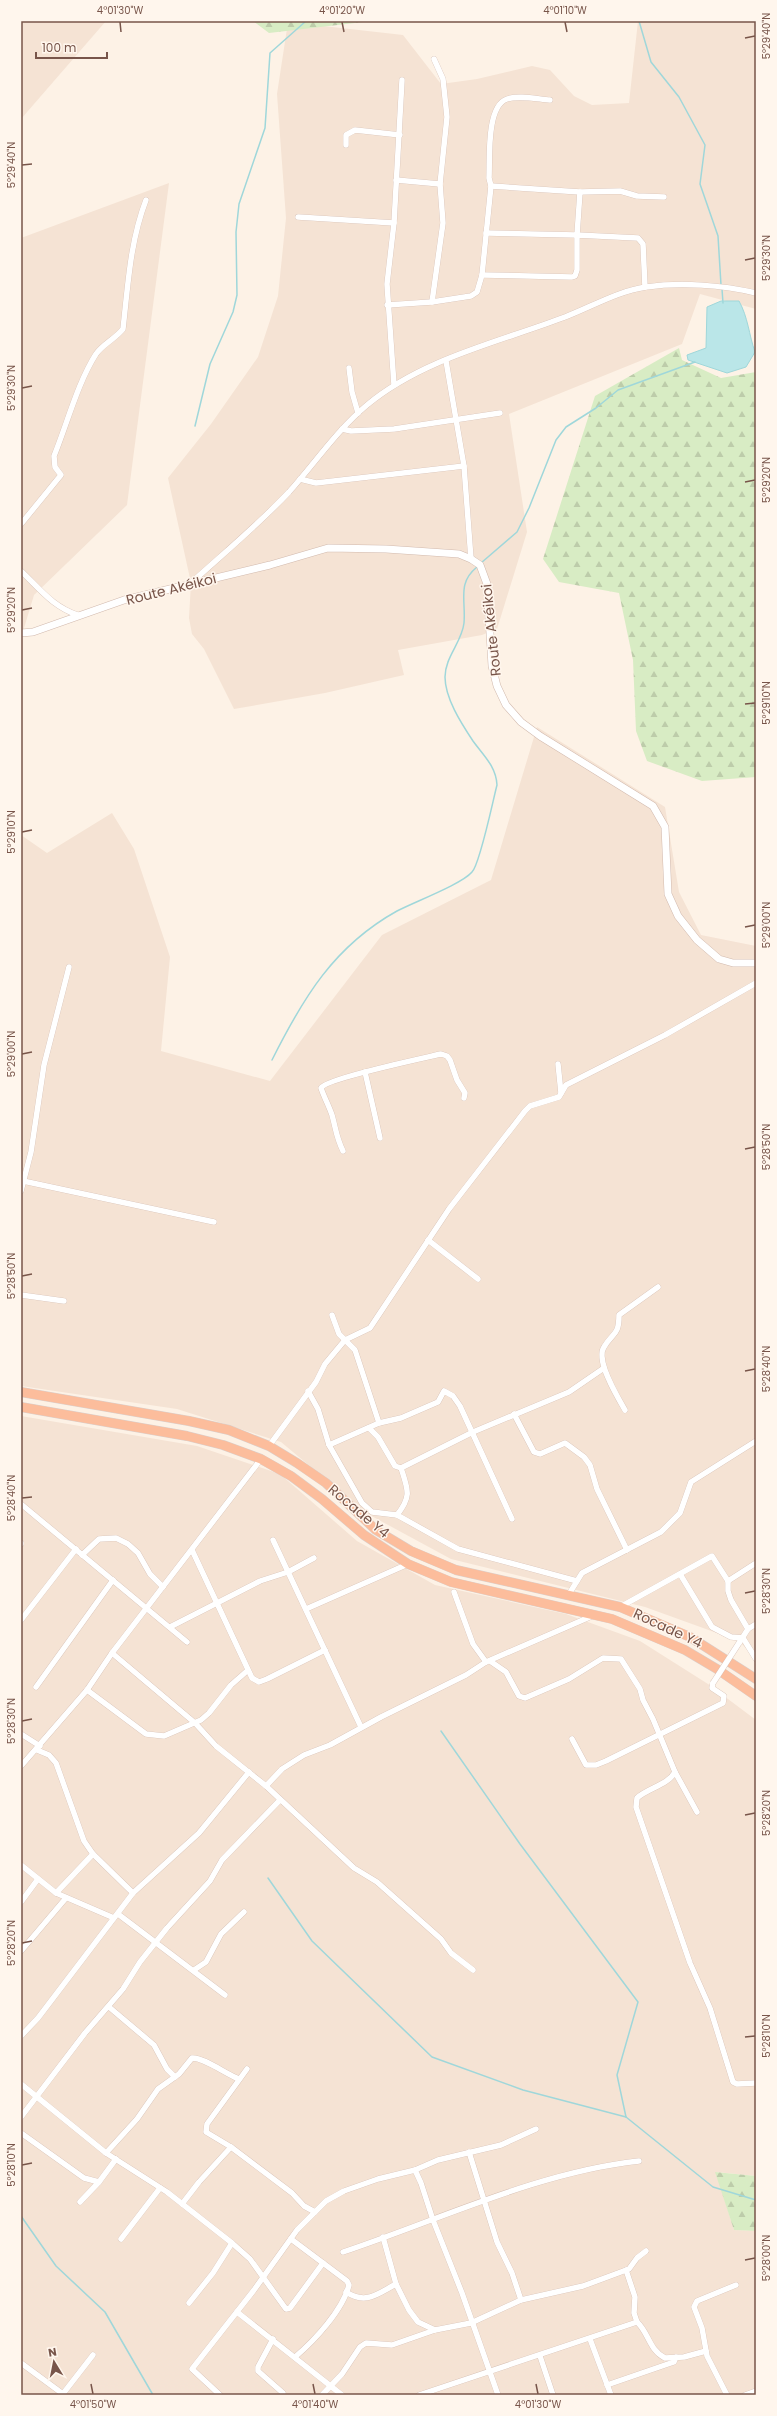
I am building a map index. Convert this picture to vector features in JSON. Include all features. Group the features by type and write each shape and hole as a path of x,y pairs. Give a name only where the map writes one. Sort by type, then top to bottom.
{"highway":[{"name":"Rocade Y4","path":"21,1392 189,1421 229,1430 269,1446 326,1483 376,1530 411,1551 456,1570 620,1606 690,1637 756,1679"},
{"name":"Rocade Y4","path":"21,1407 187,1436 223,1445 261,1459 291,1476 322,1499 364,1535 408,1564 451,1582 596,1615 649,1633 685,1650 717,1668 756,1696"}],"street":[{"path":"432,302 443,223 440,184 446,126 446,97 443,79 434,59"},
{"path":"394,385 387,305 387,284 390,270 394,223 402,80"},
{"path":"387,305 432,302 471,296 480,288 491,186 489,178 492,122 500,102 516,98 550,100"},
{"path":"346,145 346,135 355,130 400,135"},
{"path":"396,180 440,184"},
{"path":"491,186 580,192 620,191 637,196 664,197"},
{"path":"482,275 575,276 577,270 577,235 580,192"},
{"path":"21,524 61,475 55,467 54,456 86,374 100,348 117,336 123,329 131,253 137,225 146,200"},
{"path":"298,217 394,223"},
{"path":"486,233 638,238 641,240 645,287"},
{"path":"190,583 264,518 300,479 342,429 358,413 394,385 446,361 567,317 610,298 645,287 685,285 743,290 756,293"},
{"path":"446,361 464,466 471,558"},
{"path":"349,368 352,392 358,413"},
{"path":"342,429 351,432 394,429 500,413"},
{"path":"300,479 316,483 464,466"},
{"name":"Route Akéikoi","path":"21,633 33,632 124,600 270,565 328,548 386,549 459,554 471,558 480,565 488,584 492,666 497,686 506,705 521,722 540,736 653,806 665,827 668,894 678,916 697,940 719,958 733,963 756,962"},
{"path":"21,571 45,597 61,608 78,615"},
{"path":"21,1191 30,1152 44,1065 69,967"},
{"path":"269,1446 316,1382 325,1364 345,1340 370,1328 428,1240 530,1106 562,1095 566,1085 660,1038 756,983"},
{"path":"343,1151 336,1137 331,1114 321,1087 345,1077 441,1054 450,1060 457,1080 465,1093 464,1098"},
{"path":"558,1064 562,1095"},
{"path":"365,1072 380,1138"},
{"path":"23,1182 214,1222"},
{"path":"428,1240 478,1279"},
{"path":"625,1410 616,1395 604,1368 601,1353 603,1348 616,1334 620,1315 658,1287"},
{"path":"21,1295 64,1302"},
{"path":"332,1315 339,1334 356,1350 379,1423"},
{"path":"369,1428 378,1438 395,1466 401,1468 474,1432 569,1392 604,1368"},
{"path":"308,1391 318,1409 329,1445 362,1503 372,1512 397,1515 458,1549 577,1581"},
{"path":"329,1445 379,1423 401,1418 438,1402 444,1391 456,1399 474,1432 512,1519"},
{"path":"514,1414 534,1452 540,1454 565,1443 584,1457 590,1464 597,1488 627,1550"},
{"path":"570,1594 582,1573 655,1536 673,1521 684,1505 691,1482 756,1441"},
{"path":"21,1766 87,1690 112,1653 261,1459"},
{"path":"397,1515 405,1504 409,1491 401,1468"},
{"path":"21,1504 187,1642"},
{"path":"82,1555 99,1539 116,1538 128,1544 138,1553 150,1574 163,1588"},
{"path":"272,1540 361,1727"},
{"path":"21,1620 76,1549"},
{"path":"192,1550 247,1671 252,1678 258,1682 304,1662 325,1650"},
{"path":"620,1606 712,1556 728,1581 728,1591 731,1600 748,1629"},
{"path":"170,1627 260,1581 288,1572 314,1558"},
{"path":"728,1581 756,1563"},
{"path":"306,1609 408,1564"},
{"path":"680,1574 712,1627 731,1637 741,1640 756,1659"},
{"path":"36,1687 113,1580"},
{"path":"454,1592 473,1644 488,1662 506,1672 519,1696 525,1698 569,1679 603,1658 621,1660 637,1683 675,1772 697,1812"},
{"path":"266,1786 291,1762 330,1745 361,1727 466,1675 488,1662 596,1615"},
{"path":"572,1740 583,1762 590,1766 606,1761 723,1703 724,1696 712,1688 713,1683 748,1629 756,1624"},
{"path":"112,1653 195,1723 216,1746 266,1786 354,1868 377,1882 441,1938 452,1953 473,1970"},
{"path":"87,1690 146,1734 164,1736 183,1726 195,1723 209,1714 231,1685 247,1671"},
{"path":"21,1734 49,1755 56,1763 79,1832 93,1854 133,1893"},
{"path":"21,2036 38,2018 133,1893 199,1833 249,1772"},
{"path":"675,1772 669,1779 642,1793 637,1798 636,1807 690,1963 710,2008 733,2082 737,2084 756,2083"},
{"path":"21,2117 85,2033 110,2007 155,1943 210,1881 222,1860 280,1800"},
{"path":"56,1893 93,1854"},
{"path":"21,1865 56,1893 116,1916 194,1970 225,1995"},
{"path":"21,1902 38,1879"},
{"path":"21,1952 66,1898"},
{"path":"194,1970 206,1962 221,1934 244,1912"},
{"path":"110,2007 154,2045 168,2069 175,2077"},
{"path":"106,2153 137,2119 158,2089 175,2077 192,2058 198,2057 217,2069 239,2079"},
{"path":"248,2069 239,2079 205,2127 206,2132 231,2148 292,2193 304,2206 315,2212"},
{"path":"21,2084 106,2153 160,2188 232,2243 250,2259 286,2308 290,2308 323,2264"},
{"path":"220,2395 192,2369 264,2277 300,2226 326,2201 344,2191 415,2170 438,2160 506,2143 536,2129"},
{"path":"21,2133 84,2178 99,2182"},
{"path":"182,2204 199,2182 231,2148"},
{"path":"469,2152 497,2242 512,2273 521,2300"},
{"path":"80,2202 99,2182 116,2159"},
{"path":"343,2252 542,2182 604,2165 640,2161"},
{"path":"415,2170 462,2293 471,2323 498,2395"},
{"path":"121,2240 160,2188"},
{"path":"384,2237 396,2284 418,2322 435,2330"},
{"path":"291,2239 349,2283 346,2292 330,2320 313,2342 295,2357"},
{"path":"189,2303 213,2273 232,2243"},
{"path":"322,2395 342,2374 360,2347 366,2343 392,2345 435,2330 471,2323 521,2300 583,2286 626,2270 633,2266 637,2258 646,2251"},
{"path":"626,2270 635,2297 634,2313 637,2322 641,2326 652,2347 659,2355 665,2358 706,2351"},
{"path":"346,2292 357,2299 365,2299 396,2284"},
{"path":"728,2395 706,2351 702,2328 694,2304 721,2290 736,2285"},
{"path":"237,2312 342,2395"},
{"path":"419,2395 540,2356 637,2322"},
{"path":"273,2339 258,2366 258,2371 284,2393"},
{"path":"590,2339 611,2395"},
{"path":"22,2366 62,2394 93,2355"},
{"path":"540,2356 553,2395"},
{"path":"607,2385 665,2366 674,2362 676,2357"},
{"path":"745,2395 756,2391"}],"shaded area":[{"path":"21,21 106,21 21,119"},
{"path":"638,21 756,21 756,309 700,294 682,344 509,414 527,532 497,629 482,635 398,650 404,675 325,693 234,709 204,649 192,634 189,618 191,583 168,478 211,424 258,357 278,296 286,218 277,94 288,22 403,35 441,84 477,79 532,66 550,70 574,96 592,105 629,103"},
{"path":"169,183 127,505 34,595 21,638 21,238"},
{"path":"537,727 665,807 679,892 701,935 756,946 756,1659 739,1641 645,1607 451,1559 366,1513 281,1442 177,1409 21,1386 21,835 47,853 112,813 134,849 170,957 161,1051 270,1081 382,935 491,880"},
{"path":"21,1416 197,1446 280,1474 357,1541 435,1585 566,1614 640,1641 708,1684 756,1720 756,2176 716,2172 734,2230 756,2231 756,2395 21,2395"}],"green space":[{"path":"253,21 372,21 269,33"},
{"path":"679,348 682,360 721,378 756,372 756,777 702,781 647,761 636,731 633,660 619,593 559,582 543,559 595,396"},
{"path":"715,2172 756,2176 756,2231 734,2230"}],"water":[{"path":"721,301 739,301 755,352 746,367 727,373 688,360 687,355 706,348 707,307"}],"waterway":[{"path":"195,426 210,364 233,312 237,295 236,232 239,204 265,128 270,53 306,21"},
{"path":"639,21 651,62 679,97 705,145 700,184 718,236 721,285"},
{"path":"722,289 723,303"},
{"path":"481,563 517,532 529,508 556,440 566,427 596,408 618,390 695,362"},
{"path":"272,1060 296,1015 322,975 355,940 397,911 437,893 467,877 475,867 479,857 497,785 496,778 492,766 473,741 454,710 448,693 445,677 450,656 463,630 464,592 467,579 477,567"},
{"path":"441,1731 520,1844 638,2002 617,2075 626,2117"},
{"path":"268,1878 312,1941 432,2057 523,2090 626,2117 713,2187 756,2200"},
{"path":"21,2216 56,2266 105,2312 153,2395"}]}
